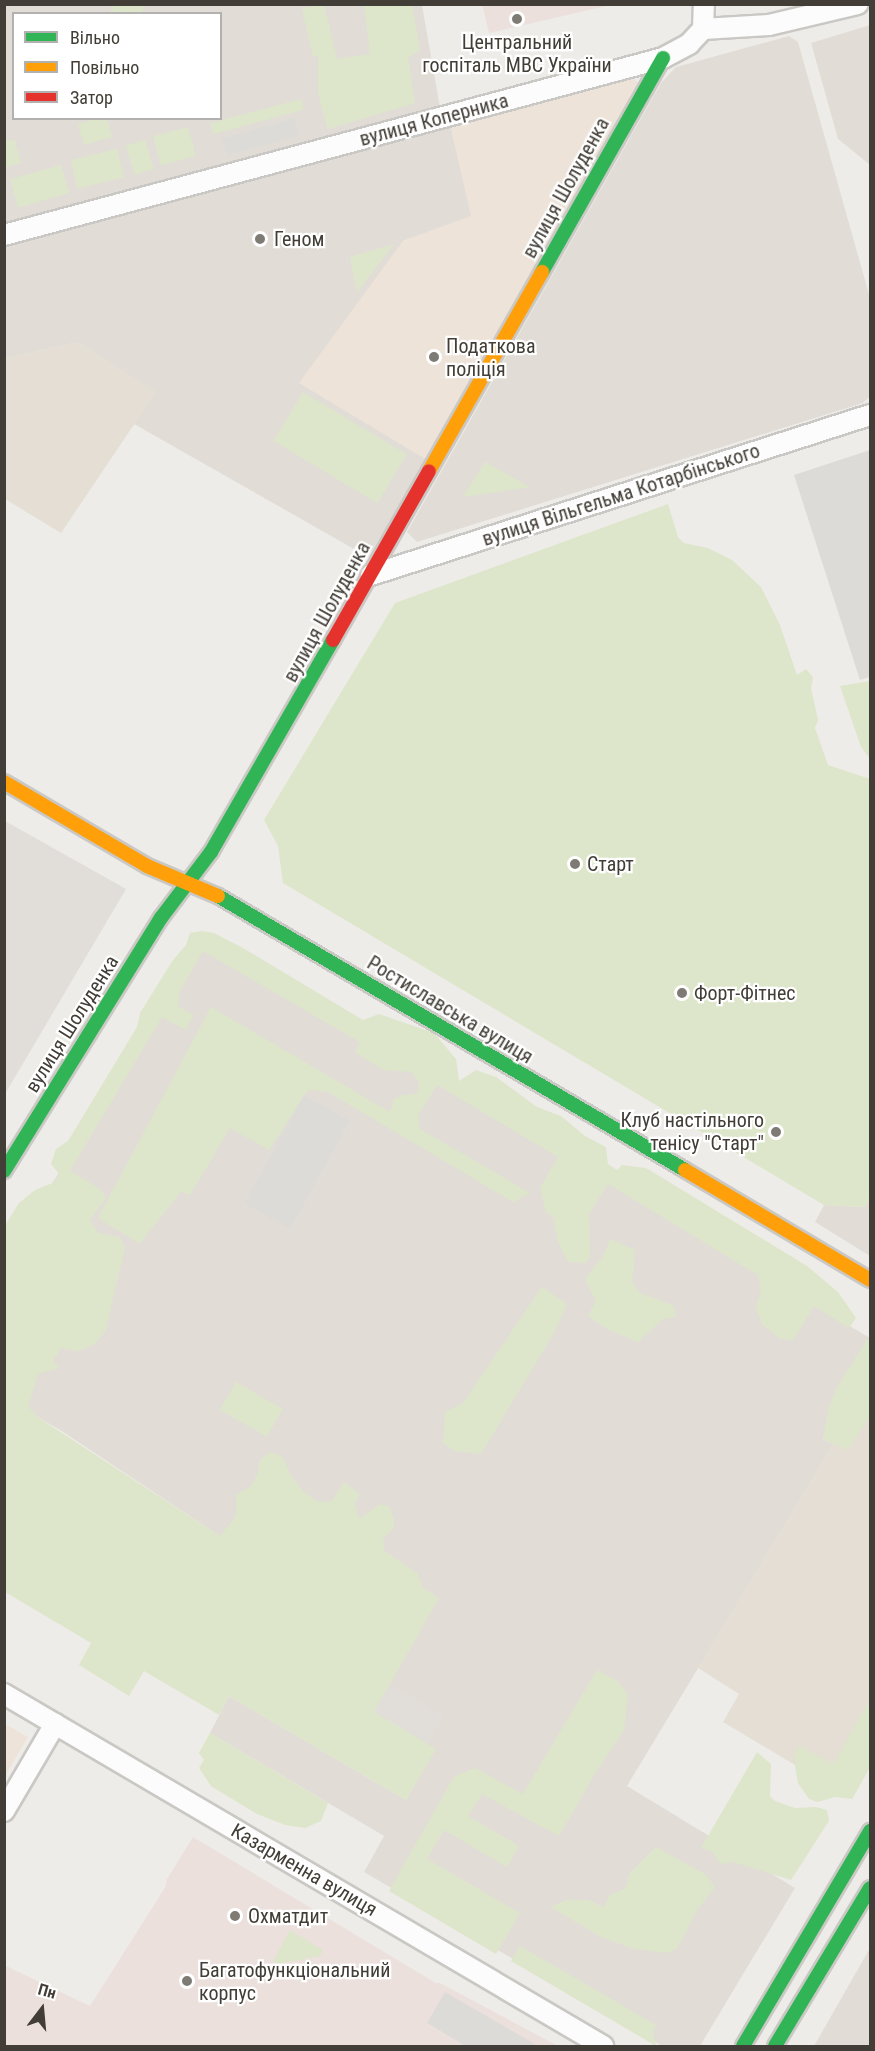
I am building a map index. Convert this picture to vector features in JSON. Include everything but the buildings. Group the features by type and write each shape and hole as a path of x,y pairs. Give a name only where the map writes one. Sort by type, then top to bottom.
{"street":[{"path":"704,4 703,28 769,25 858,4"},
{"name":"вулиця Коперника","path":"4,235 663,58 689,44 703,28"},
{"name":"вулиця Шолуденка","path":"4,1171 161,918 188,884 259,772 663,58"},
{"name":"вулиця Вільгельма Котарбінського","path":"371,575 870,415"},
{"name":"Ростиславська вулиця","path":"4,782 147,866 230,901 870,1280"},
{"name":"Казарменна вулиця","path":"4,1694 603,2046"},
{"path":"4,1811 55,1724"},
{"path":"743,2046 870,1831"},
{"path":"776,2046 870,1888"}],"shaded area":[{"name":"Центральний госпіталь МВС України","path":"482,4 611,4 611,5 489,33"},
{"path":"5,5 422,5 441,113 5,228"},
{"path":"870,25 870,165 838,139 811,43"},
{"path":"789,36 798,42 870,298 870,396 863,403 417,542 407,532 661,83 676,67"},
{"path":"626,75 638,82 427,460 299,383 403,241 471,216 450,124"},
{"path":"294,118 299,135 227,156 222,139"},
{"path":"450,124 472,216 403,241 427,460 368,557 134,424 155,392 78,342 5,359 5,239"},
{"path":"78,342 156,392 61,533 5,499 5,359"},
{"path":"870,450 870,677 860,680 794,475"},
{"path":"5,821 126,889 5,1094"},
{"path":"203,941 870,1338 823,1439 833,1445 627,1786 795,1888 700,2046 662,2046 364,1872 384,1836 210,1733 229,1696 406,1800 435,1749 374,1712 390,1684 253,1558 60,1430 21,1408 5,1259"},
{"path":"304,1095 350,1121 290,1229 244,1203"},
{"path":"870,1196 870,1256 815,1222 824,1205 865,1207"},
{"path":"870,1358 870,1767 852,1799 723,1722 739,1694 698,1668 833,1445 823,1439"},
{"path":"390,1684 444,1716 428,1744 374,1711"},
{"path":"5,1724 28,1737 5,1776"},
{"name":"Охматдит","path":"193,1837 436,1983 440,1983 558,2046 5,2046 4,1965 90,2006 166,1886 167,1879"},
{"path":"870,1948 870,2046 814,2046"},
{"path":"445,1992 535,2044 533,2046 461,2046 462,2044 427,2023"}],"green space":[{"path":"111,5 143,5 143,12 111,12"},
{"path":"324,5 337,59 370,54 364,5 412,5 420,50 408,58 415,103 328,129 318,93 318,56 313,57 302,8"},
{"path":"301,99 304,110 213,134 210,123"},
{"path":"91,120 107,120 112,137 84,145 78,124"},
{"path":"188,127 196,156 161,165 153,136"},
{"path":"145,140 154,169 135,175 126,146"},
{"path":"5,141 15,141 21,163 5,167"},
{"path":"117,149 124,177 77,189 70,161"},
{"path":"61,165 69,193 18,207 10,180"},
{"path":"394,244 357,292 350,257"},
{"path":"303,392 407,454 377,503 274,441"},
{"path":"485,462 530,487 463,497"},
{"name":"Старт","path":"668,504 678,537 684,543 708,548 732,560 761,587 780,625 797,675 806,669 813,677 811,688 818,720 815,728 828,765 870,779 870,1196 865,1207 824,1205 283,883 278,846 264,820 395,603"},
{"path":"870,681 870,759 861,747 840,686"},
{"path":"202,931 214,933 243,948 363,1020 379,1014 434,1033 456,1059 459,1081 476,1070 496,1077 537,1107 561,1116 585,1136 606,1147 608,1164 617,1170 622,1165 646,1168 807,1266 838,1292 856,1318 849,1328 814,1306 793,1340 780,1339 762,1324 756,1308 761,1291 758,1275 608,1184 589,1214 590,1256 586,1263 568,1262 558,1241 553,1217 546,1212 540,1188 558,1157 437,1085 418,1116 420,1129 530,1193 513,1202 328,1092 308,1090 269,1150 230,1128 190,1195 181,1191 140,1244 98,1218 211,1007 390,1112 394,1099 403,1095 417,1094 419,1083 412,1072 384,1070 355,1052 360,1042 203,951 179,993 178,1006 193,1015 186,1030 162,1017 70,1171 100,1189 106,1198 90,1220 98,1233 120,1237 125,1248 105,1332 95,1344 79,1351 61,1348 53,1361 59,1368 38,1374 28,1407 39,1418 220,1536 236,1516 236,1495 251,1486 258,1473 260,1460 270,1452 282,1456 292,1477 303,1491 318,1502 332,1501 344,1482 360,1494 355,1503 359,1519 380,1504 390,1507 394,1520 393,1529 383,1538 384,1550 418,1574 422,1587 439,1598 374,1712 436,1749 406,1800 229,1696 219,1715 144,1671 129,1696 79,1665 91,1643 5,1592 4,1227 19,1203 35,1190 55,1182 59,1174 51,1164 56,1149 68,1141 137,1027 140,1013 173,960 186,945 190,933"},
{"path":"610,1239 635,1250 632,1283 640,1293 674,1306 676,1317 663,1319 638,1342 605,1328 588,1316 596,1301 585,1279 605,1253"},
{"path":"542,1287 567,1304 554,1333 481,1454 455,1451 443,1443 445,1412 463,1403"},
{"path":"870,1335 870,1417 848,1450 823,1439 828,1411 836,1389"},
{"path":"236,1382 283,1409 267,1437 220,1410"},
{"path":"597,1670 617,1681 628,1695 624,1730 596,1772 559,1836 482,1794 468,1816 519,1846 507,1867 444,1830 427,1859 520,1913 496,1954 389,1891 454,1777 475,1768 523,1794"},
{"path":"870,1699 870,1767 852,1799 835,1797 817,1802 809,1799 798,1783 794,1758 799,1745 833,1764"},
{"path":"210,1733 328,1803 321,1821 305,1828 285,1825 257,1814 211,1786 199,1768 204,1760 199,1753"},
{"path":"757,1752 771,1764 770,1796 775,1801 795,1808 816,1807 827,1810 829,1821 791,1880 733,1862 720,1864 712,1851 701,1848"},
{"path":"656,1847 706,1875 715,1887 697,1910 677,1949 665,1953 631,1948 599,1936 551,1907 566,1900 587,1900 604,1907 610,1895 625,1889 630,1873"},
{"path":"290,1930 323,1950 320,1956 277,1964 273,1961"},
{"path":"520,1946 656,2025 653,2032 656,2046 511,1961"}],"traffic: fast":[{"path":"542,272 663,58"},
{"path":"4,1171 161,918 211,852 333,640"},
{"path":"218,896 685,1170"},
{"path":"743,2046 870,1831"},
{"path":"775,2046 870,1888"}],"traffic: slow":[{"path":"429,471 542,272"},
{"path":"4,782 147,866 218,896"},
{"path":"685,1170 870,1280"}],"traffic: jam":[{"path":"333,640 429,471"}],"place":[{"name":"Центральний госпіталь МВС України","path":"517,19"},
{"name":"Геном","path":"260,239"},
{"name":"Податкова поліція","path":"434,357"},
{"name":"Старт","path":"575,864"},
{"name":"Форт-Фітнес","path":"682,993"},
{"name":"Клуб настільного тенісу \"Старт\"","path":"776,1132"},
{"name":"Охматдит","path":"235,1916"},
{"name":"Багатофункціональний корпус","path":"187,1981"}]}
